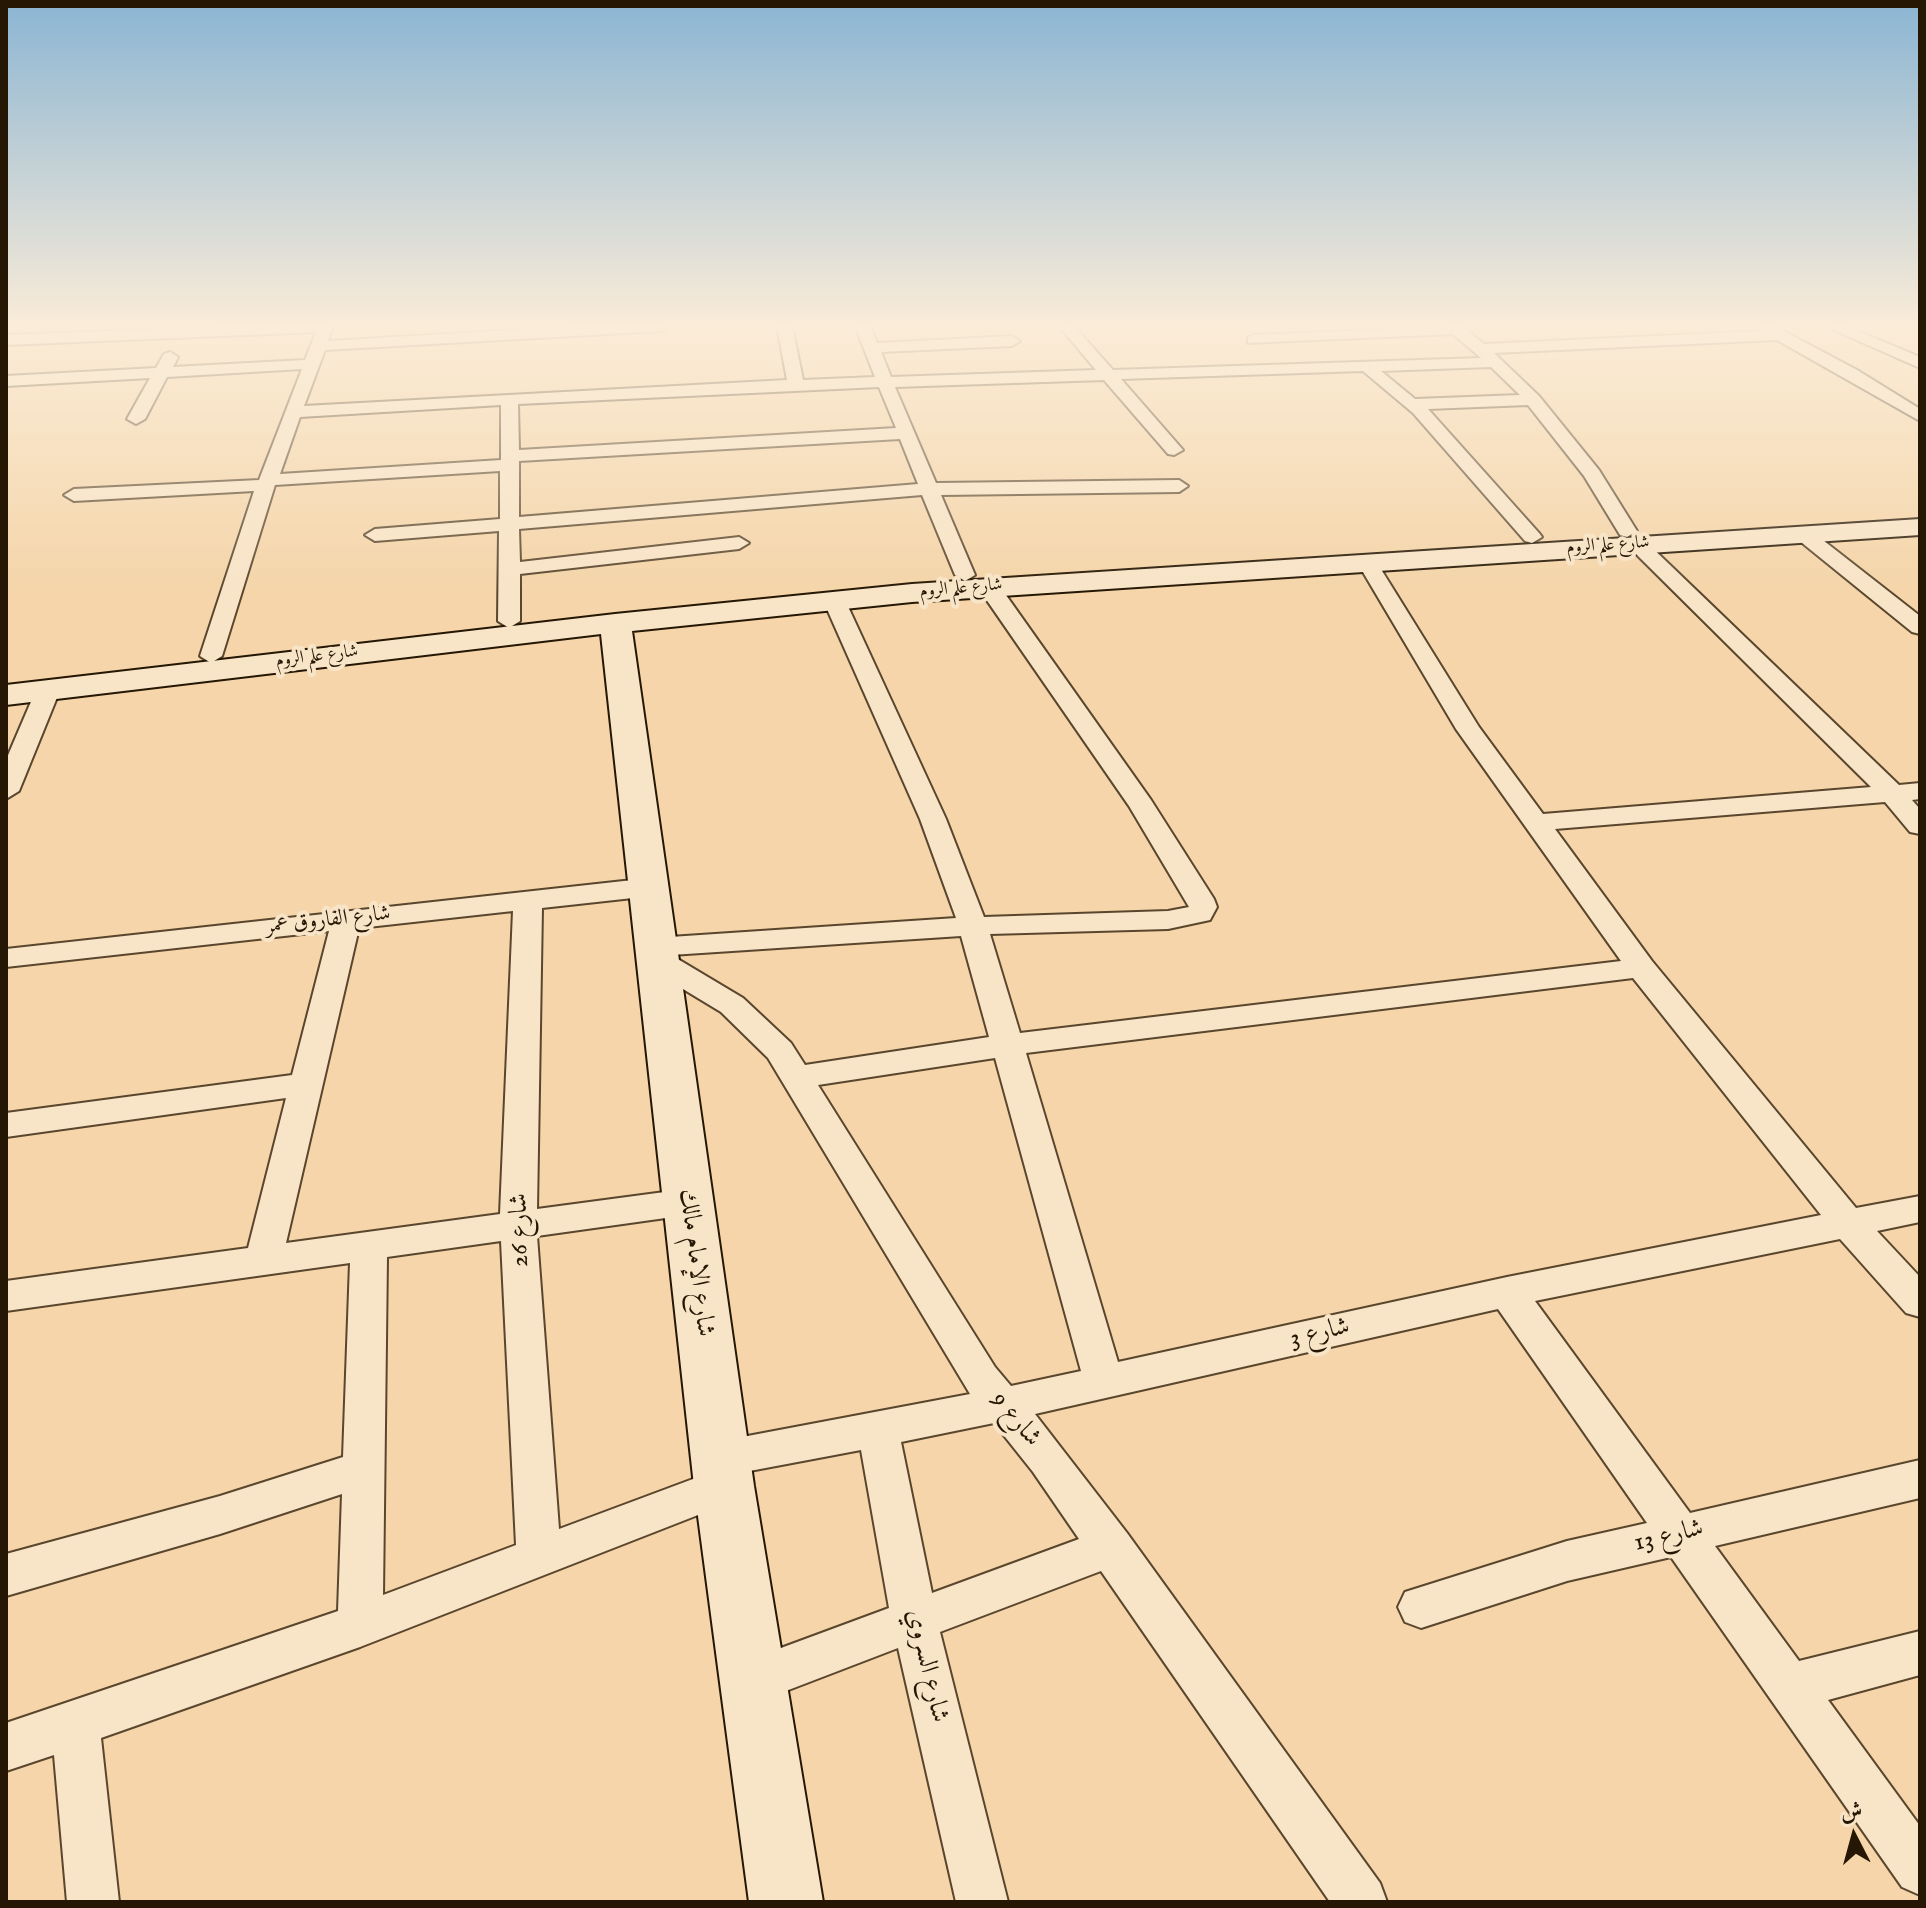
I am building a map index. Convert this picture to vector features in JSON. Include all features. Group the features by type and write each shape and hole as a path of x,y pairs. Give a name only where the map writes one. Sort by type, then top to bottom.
{"street":[{"path":"136,419 138,415"},
{"path":"211,656 267,483 294,415"},
{"path":"509,621 510,415"},
{"path":"655,953 973,926 1168,920 1200,914 1203,907 1142,806 976,581 930,489 898,415"},
{"path":"1142,415 1174,450"},
{"path":"1423,415 1532,537"},
{"path":"1545,415 1592,474 1632,538 1892,793 1920,826"},
{"path":"74,495 905,433"},
{"path":"375,535 930,489 1179,486"},
{"name":"شارع علم الروم","path":"1200,566 1367,562 1920,514"},
{"name":"شارع علم الروم","path":"6,695 509,621 1532,537 1803,534 1920,527"},
{"path":"1803,534 1920,627"},
{"path":"510,569 739,543"},
{"path":"1367,562 1468,729 1641,968 1849,1225 1920,1302"},
{"name":"شارع علم الروم","path":"6,680 211,656 310,651 615,623 834,600 976,581"},
{"path":"834,600 933,819 973,926 1104,1382"},
{"name":"شارع الإمام مالك","path":"615,623 651,887 655,953 722,1472 786,1902"},
{"path":"6,791 48,690"},
{"path":"1534,823 1920,791"},
{"name":"شارع الفاروق عمر","path":"6,958 651,887"},
{"name":"شارع 26","path":"528,900 518,1225 539,1559"},
{"path":"263,1262 347,919"},
{"name":"شارع 9","path":"655,953 732,1005 780,1051 963,1352 1001,1405 1048,1459 1361,1902"},
{"path":"798,1077 1007,1045 1641,968"},
{"path":"6,1125 306,1084"},
{"path":"6,1296 687,1202"},
{"name":"شارع 3","path":"6,1747 360,1625 539,1559 722,1472 878,1428 1001,1405 1507,1292 1920,1209"},
{"path":"360,1625 369,1248"},
{"path":"1507,1292 1677,1534 1920,1869"},
{"name":"شارع السروي","path":"878,1428 914,1619 982,1902"},
{"path":"6,1575 220,1515 362,1469"},
{"name":"شارع 13","path":"1421,1607 1506,1578 1677,1534 1920,1479"},
{"path":"752,1681 1111,1547"},
{"path":"1789,1687 1920,1653"},
{"path":"75,1724 93,1902"}]}
